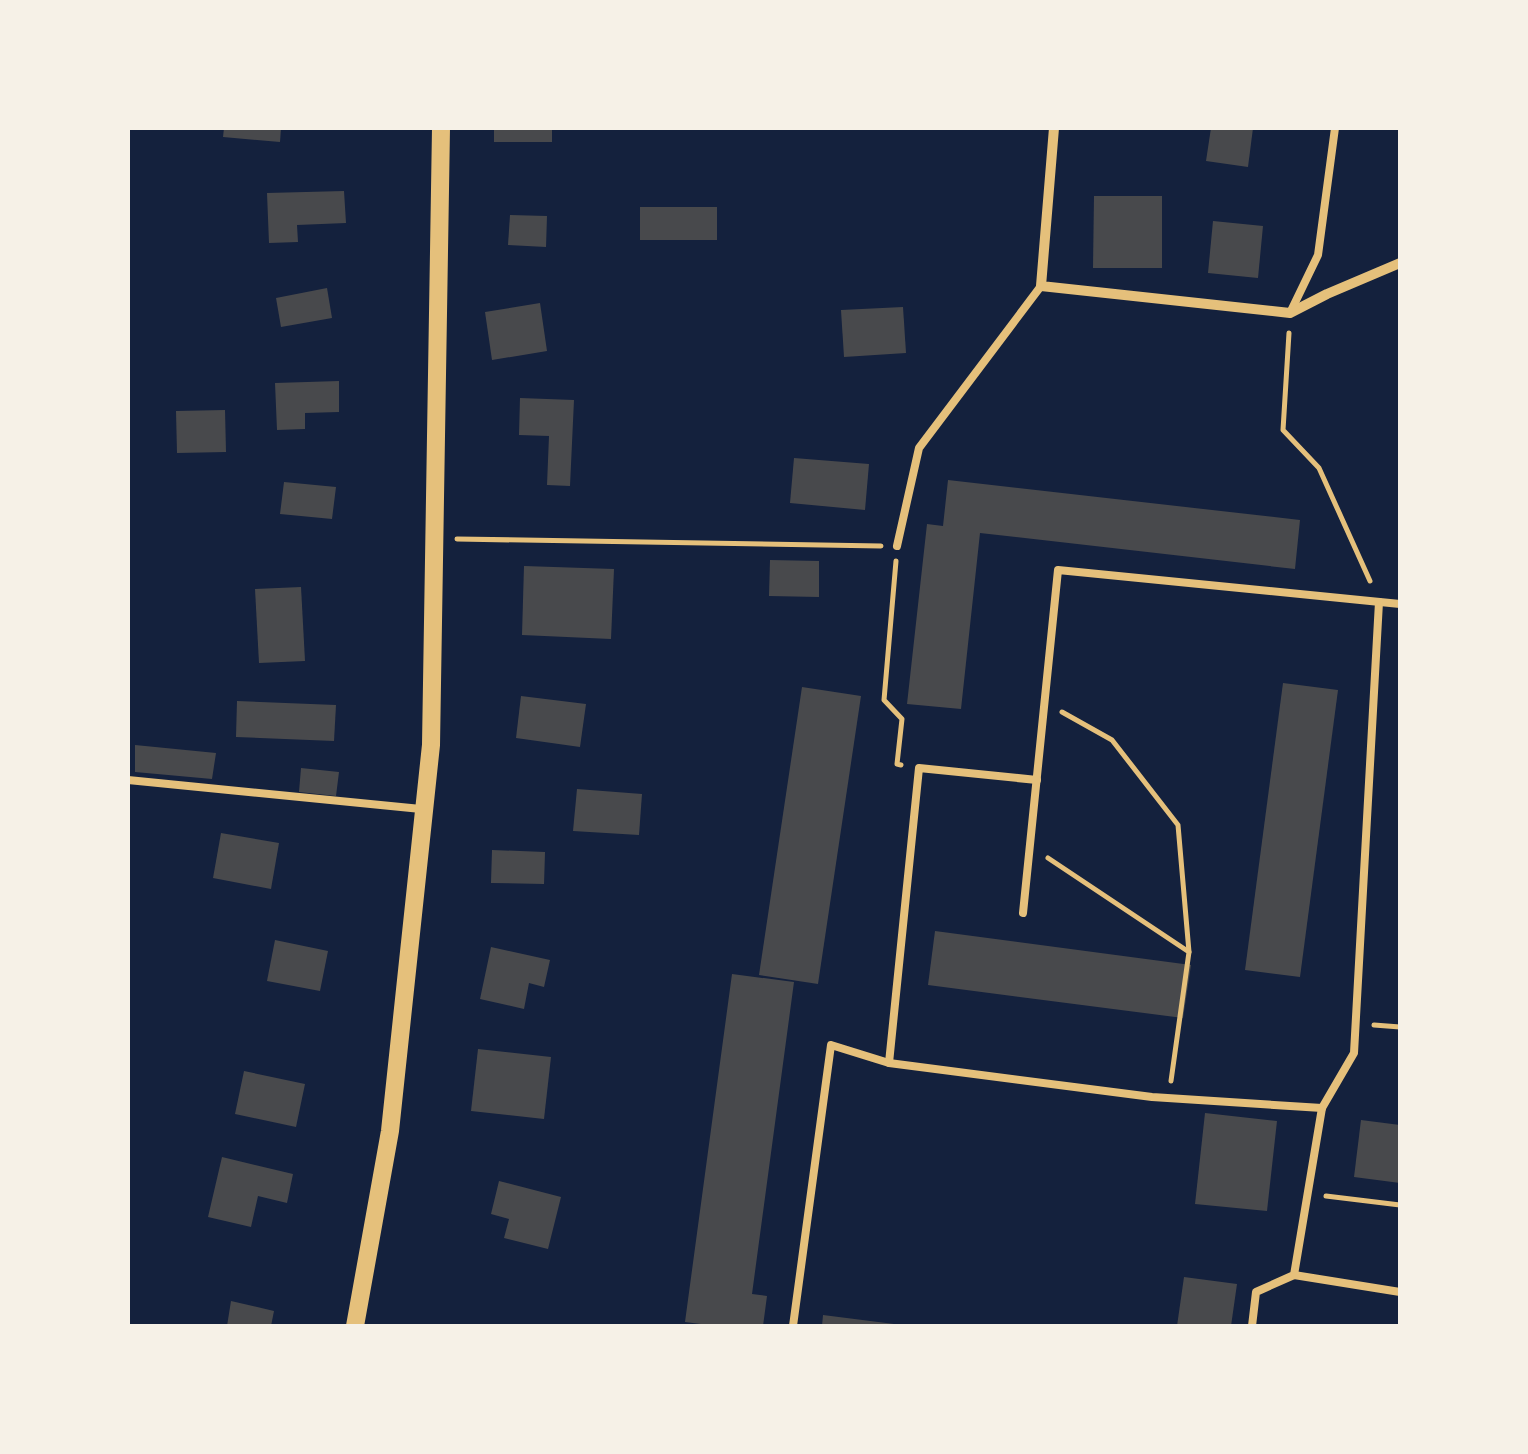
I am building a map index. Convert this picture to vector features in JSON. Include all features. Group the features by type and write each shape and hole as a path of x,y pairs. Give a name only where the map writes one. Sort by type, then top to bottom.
{"street":[{"path":"355,1326 390,1131 431,744 441,128"},
{"path":"1054,128 1041,286 1290,313 1400,263"}],"lane":[{"path":"1290,313 1318,255 1335,128"},
{"path":"897,546 919,448 1041,286"},
{"path":"1023,912 1058,570 1400,604"},
{"path":"1294,1275 1322,1108 1354,1053 1379,602"},
{"path":"889,1063 919,768 1037,780"},
{"path":"128,780 426,810"},
{"path":"794,1326 831,1045 889,1063 1168,1098 1322,1108"},
{"path":"1252,1326 1256,1292 1294,1275 1400,1292"}],"path":[{"path":"1290,313 1283,430 1318,468 1379,602"},
{"path":"434,539 897,546 884,700 902,719 898,764 919,768"},
{"path":"1044,702 1112,740 1178,825 1189,952 1168,1098"},
{"path":"1030,846 1189,952"},
{"path":"1356,1024 1400,1027"},
{"path":"1308,1194 1400,1206"}],"building":[{"path":"224,128 281,128 280,142 223,137"},
{"path":"494,128 552,128 552,142 494,142"},
{"path":"1211,128 1253,128 1248,167 1206,161"},
{"path":"344,191 346,223 297,225 298,242 269,243 267,193"},
{"path":"1094,196 1162,196 1162,268 1093,268"},
{"path":"640,207 717,207 717,240 640,240"},
{"path":"510,215 547,216 546,247 508,245"},
{"path":"1213,221 1263,226 1258,278 1208,273"},
{"path":"327,288 332,318 281,327 276,298"},
{"path":"540,303 547,351 492,360 485,312"},
{"path":"903,307 906,353 844,357 841,310"},
{"path":"339,381 339,412 305,413 305,429 277,430 275,383"},
{"path":"520,398 574,400 570,486 547,485 549,436 519,435"},
{"path":"225,410 226,452 177,453 176,411"},
{"path":"794,458 869,464 865,510 790,503"},
{"path":"948,480 1300,520 1295,569 980,533 961,709 907,704 927,524 943,526"},
{"path":"284,482 336,487 332,519 280,514"},
{"path":"770,560 819,561 819,597 769,596"},
{"path":"524,566 614,569 611,639 522,635"},
{"path":"301,587 305,661 259,663 255,589"},
{"path":"1283,683 1338,690 1300,977 1245,970"},
{"path":"802,687 861,696 818,984 759,975"},
{"path":"521,696 586,704 580,747 516,738"},
{"path":"237,701 336,705 334,741 236,737"},
{"path":"135,745 216,753 212,779 135,772"},
{"path":"301,768 339,772 336,796 299,792"},
{"path":"577,789 642,794 639,835 573,831"},
{"path":"221,833 279,843 271,889 213,878"},
{"path":"492,850 545,852 544,884 491,883"},
{"path":"935,931 1191,965 1183,1018 928,985"},
{"path":"275,940 328,951 320,991 267,981"},
{"path":"491,947 550,960 544,987 529,983 524,1009 480,999"},
{"path":"732,974 794,982 752,1294 767,1296 763,1326 685,1322"},
{"path":"478,1049 551,1057 544,1119 471,1111"},
{"path":"244,1071 305,1084 296,1127 235,1114"},
{"path":"1205,1113 1277,1121 1267,1211 1195,1204"},
{"path":"1361,1120 1400,1125 1400,1183 1354,1177"},
{"path":"222,1157 293,1174 287,1203 258,1196 251,1227 208,1217"},
{"path":"499,1181 561,1197 548,1249 504,1238 509,1219 491,1214"},
{"path":"1184,1277 1237,1284 1231,1326 1177,1326"},
{"path":"231,1301 274,1311 271,1326 227,1326"},
{"path":"823,1315 894,1324 894,1326 822,1326"}]}
